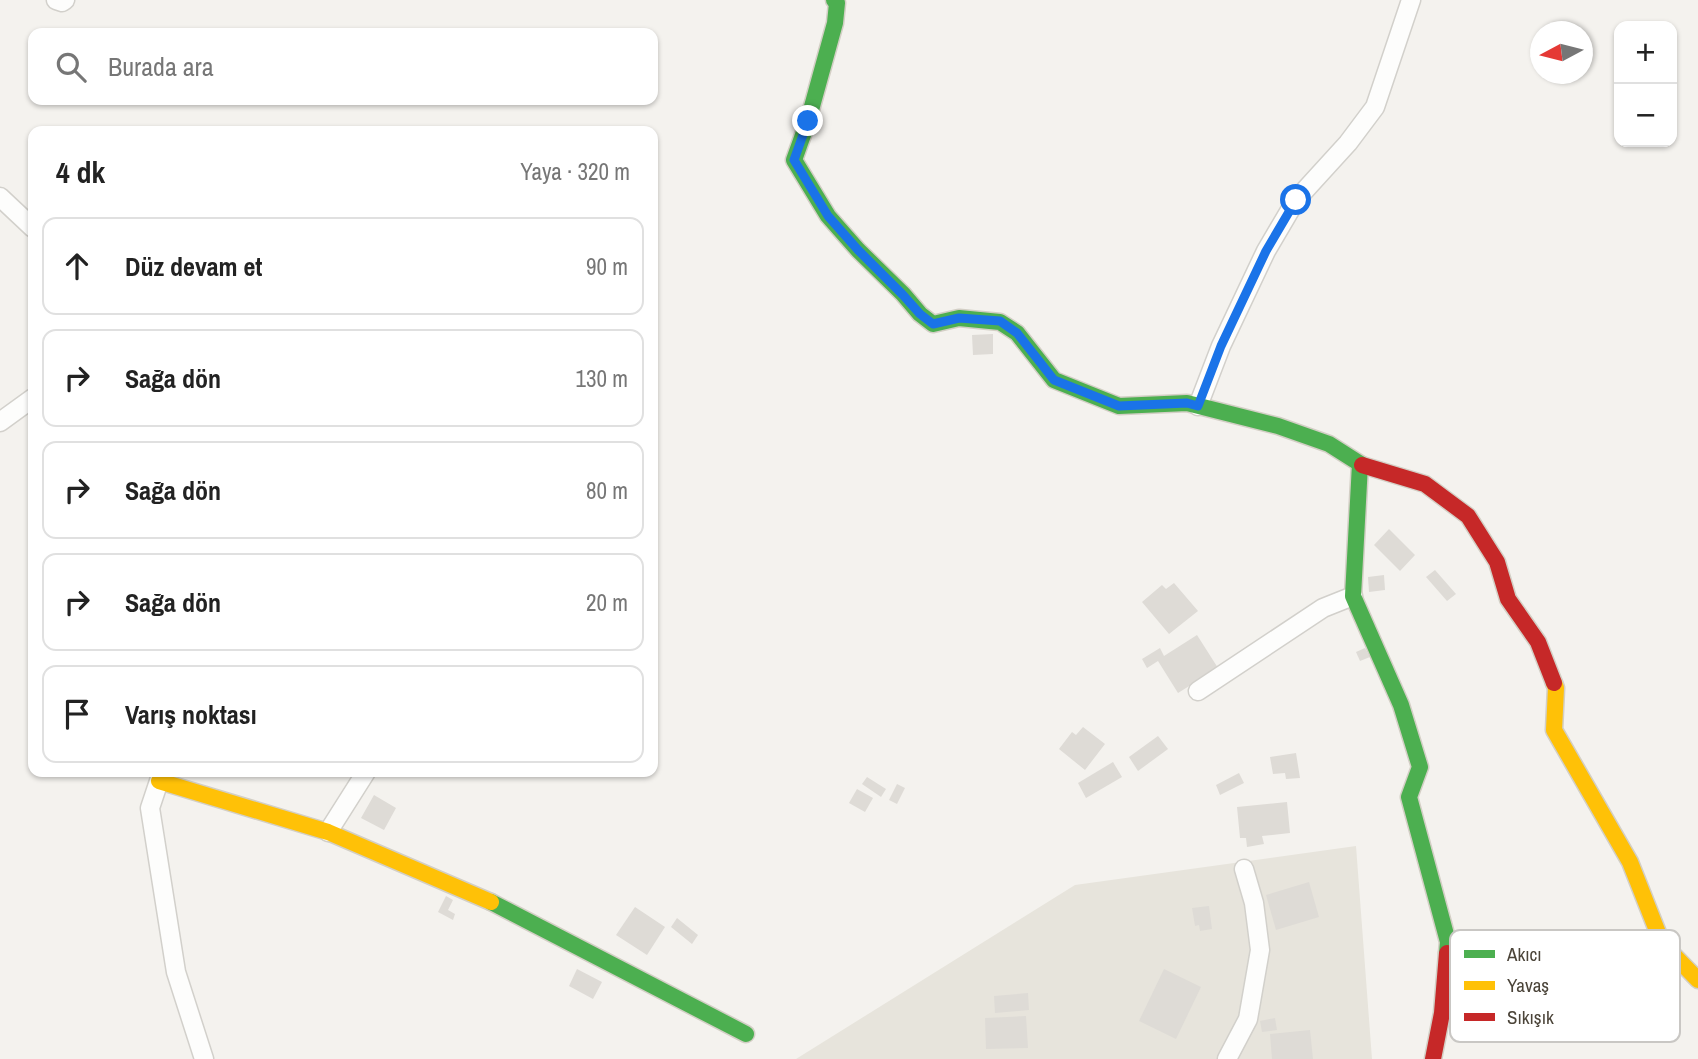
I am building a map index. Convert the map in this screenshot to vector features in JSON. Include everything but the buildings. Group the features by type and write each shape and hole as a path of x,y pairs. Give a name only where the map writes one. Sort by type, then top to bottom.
{"street":[{"path":"56,0 65,0"},
{"path":"834,0 837,3 835,23 808,121 794,160 828,216 858,250 933,324 959,318 1000,321 1017,333 1054,380 1119,406 1187,403 1278,426 1329,444 1360,464 1425,484 1468,516 1497,562 1508,599 1538,642 1556,688 1554,730 1630,862 1657,930"},
{"path":"1198,406 1221,346 1266,251 1296,200 1348,143 1375,107 1411,0"},
{"path":"0,197 28,223"},
{"path":"0,422 28,402"},
{"path":"1360,464 1353,596 1401,705 1420,767 1409,797 1448,942 1442,1013 1433,1059"},
{"path":"1198,691 1323,608 1353,596"},
{"path":"161,777 150,808 176,972 204,1059"},
{"path":"164,777 328,832 503,908 746,1034"},
{"path":"328,832 363,777"},
{"path":"1227,1059 1248,1019 1260,950 1254,903 1244,869"},
{"path":"1680,962 1698,980"}],"shaded area":[{"path":"1356,846 1372,1059 796,1059 1075,885"}],"traffic: fast":[{"path":"834,0 837,3 835,23 808,121 794,160 828,216 920,314 933,324 959,318 1000,322 1017,333 1054,380 1119,406 1187,403 1278,426 1329,444 1362,465"},
{"path":"1360,464 1353,596 1401,705 1420,767 1409,797 1448,942 1447,953"},
{"path":"491,902 746,1034"}],"traffic: slow":[{"path":"1554,683 1554,730 1630,862 1657,930"},
{"path":"159,781 328,832 491,902"},
{"path":"1680,962 1698,980"}],"traffic: jam":[{"path":"1362,465 1425,484 1468,516 1497,562 1508,599 1538,642 1554,683"},
{"path":"1433,1059 1442,1013 1447,953"}],"route":[{"path":"808,121 794,160 828,216 920,314 933,324 959,318 1000,321 1017,333 1054,380 1119,406 1187,403 1198,406 1221,346 1266,251 1296,200"}]}
